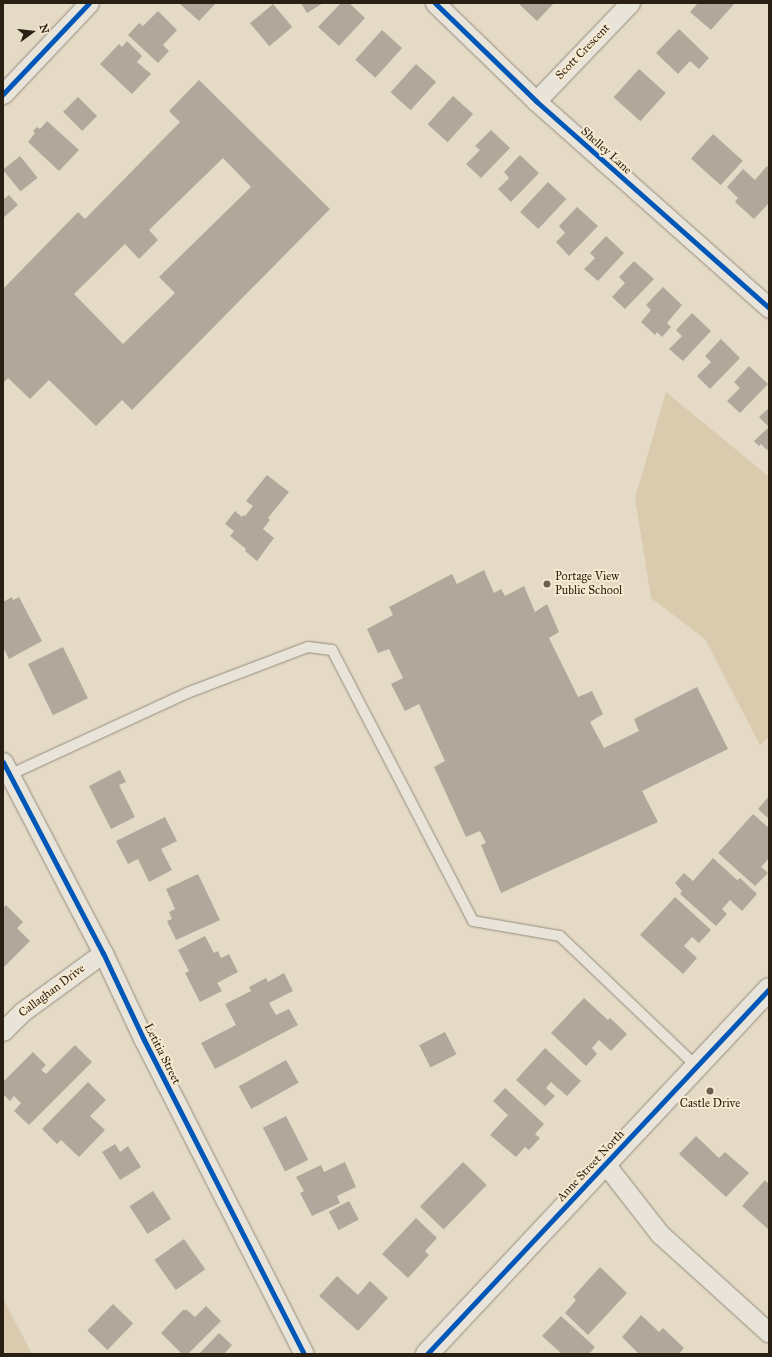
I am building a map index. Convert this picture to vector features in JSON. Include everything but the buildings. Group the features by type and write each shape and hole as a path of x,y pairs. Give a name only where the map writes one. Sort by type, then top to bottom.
{"street":[{"path":"7,82 89,3"},
{"name":"Shelley Lane","path":"435,3 536,101 769,308"},
{"name":"Scott Crescent","path":"536,101 630,3"},
{"name":"Letitia Street","path":"6,769 103,953 148,1047 304,1354"},
{"name":"Callaghan Drive","path":"3,1031 22,1012 103,953"},
{"name":"Anne Street North","path":"427,1354 769,990"},
{"path":"606,1165 660,1234 769,1333"}],"lane":[{"path":"6,769 187,693 308,647 332,650 473,921 560,936 697,1067"}],"shaded area":[{"path":"666,392 769,477 769,737 760,745 705,639 651,598 635,498"},
{"path":"3,1298 32,1354 3,1354"}],"cycle path":[{"path":"3,94 89,3"},
{"path":"435,3 536,101 769,308"},
{"path":"3,762 103,953 144,1040 304,1354"},
{"path":"427,1354 769,989"}],"place":[{"name":"Portage View Public School","path":"547,584"},
{"name":"Castle Drive","path":"710,1091"}]}
